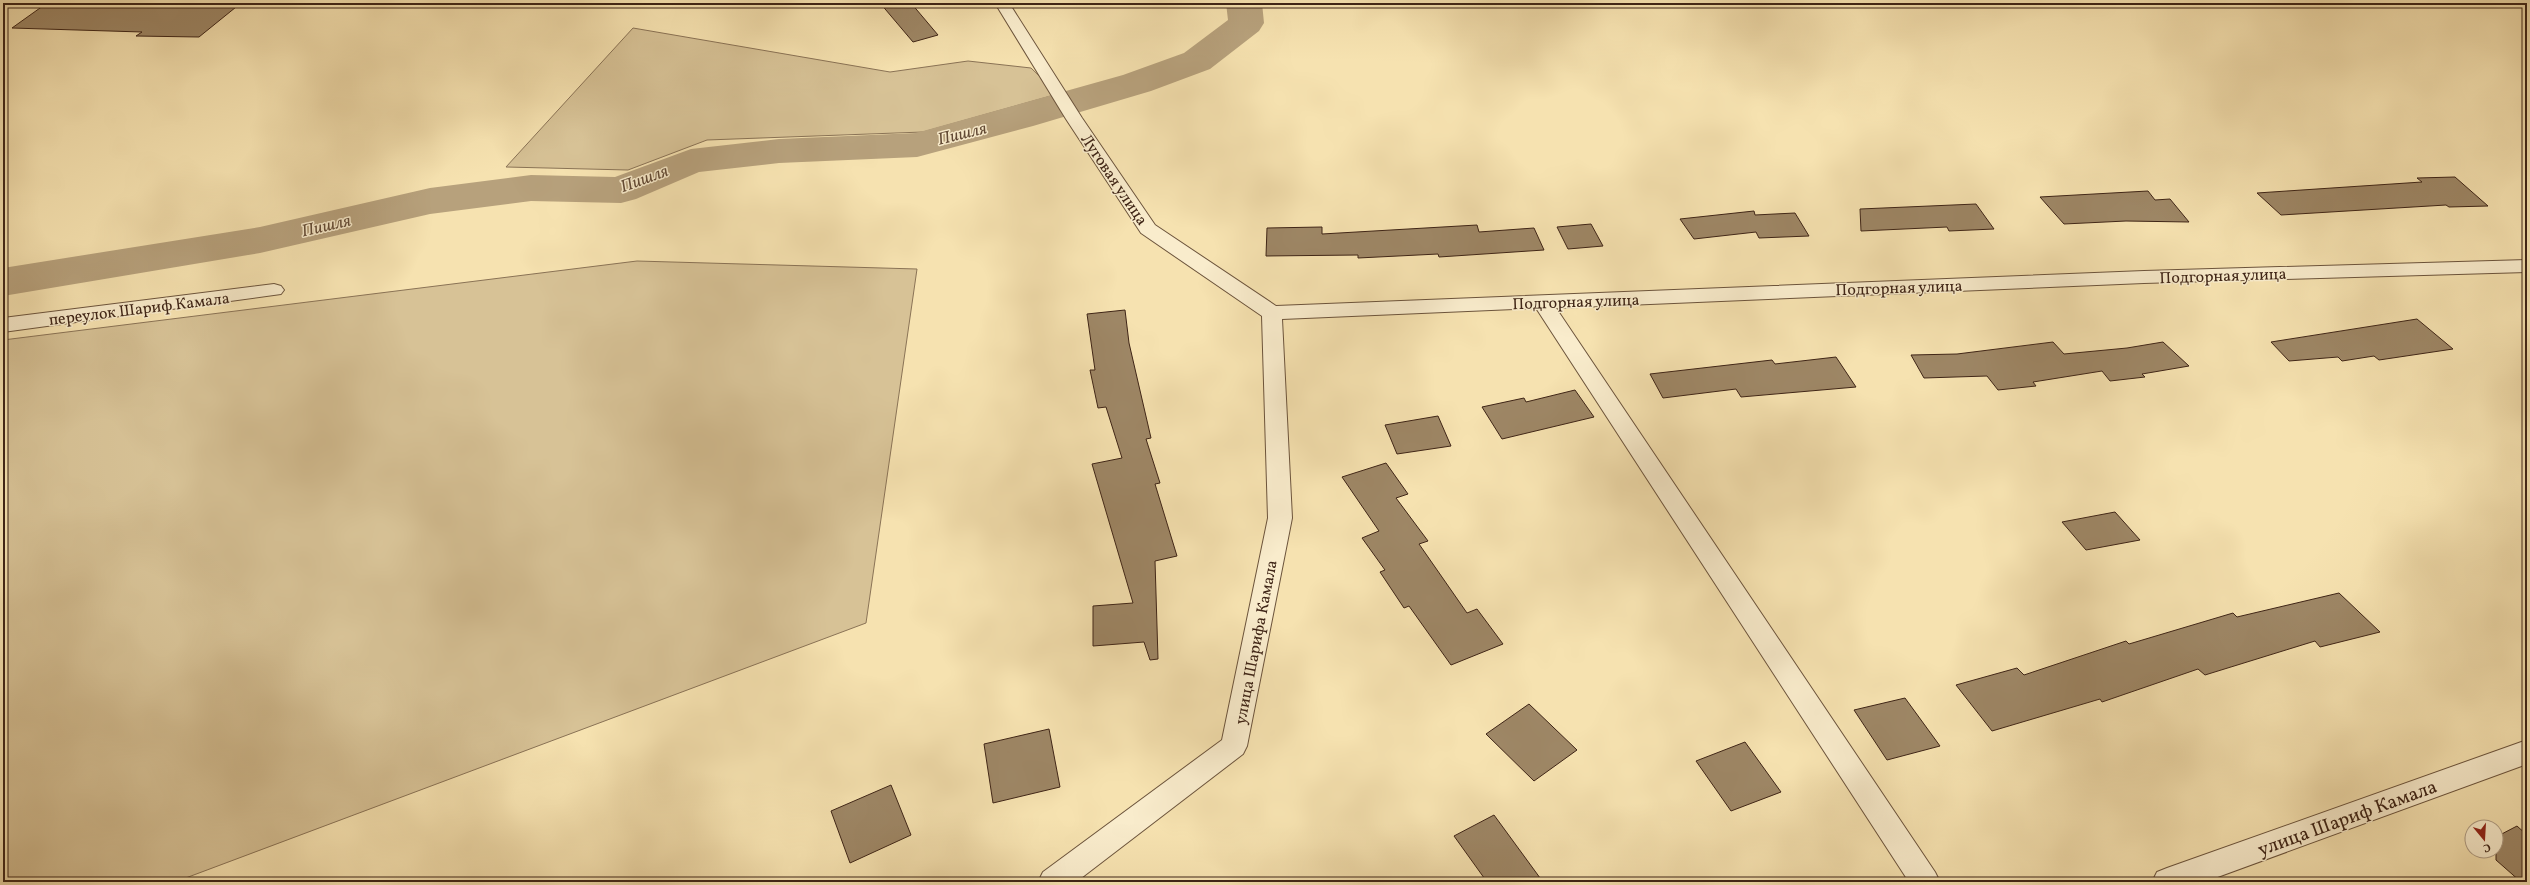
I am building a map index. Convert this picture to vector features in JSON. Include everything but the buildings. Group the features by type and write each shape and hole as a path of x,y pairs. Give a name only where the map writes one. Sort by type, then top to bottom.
{"street":[{"name":"Луговая улица","path":"1002,3 1074,119 1110,168 1148,229 1272,312"},
{"name":"Подгорная улица","path":"1272,312 2152,277 2527,266"},
{"name":"переулок Шариф Камала","path":"3,325 274,290"},
{"path":"1542,302 1925,882"},
{"name":"улица Шарифа Камала","path":"1053,882 1234,746 1280,518 1272,312"},
{"name":"улица Шариф Камала","path":"2167,882 2527,752"}],"shaded area":[{"path":"633,28 890,72 968,61 1031,68 1058,94 923,132 707,140 628,170 506,167"},
{"path":"637,261 917,269 866,623 175,882 3,882 3,340"}],"waterway":[{"name":"Пишля","path":"3,282 260,240 430,201 531,188 621,190 691,161 779,151 917,145 1019,118 1137,83 1197,61 1246,23 1244,3"}]}
